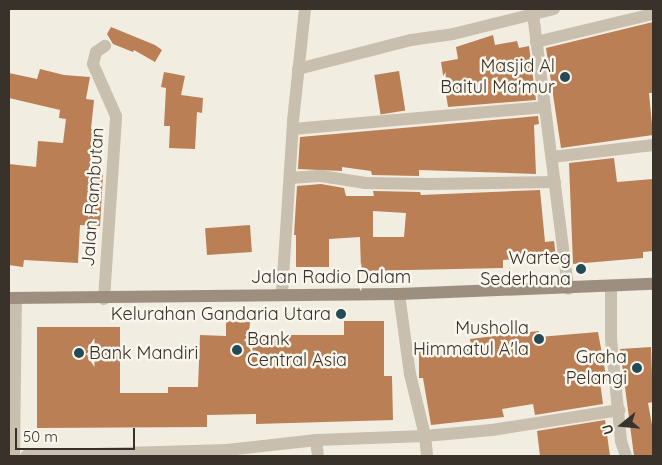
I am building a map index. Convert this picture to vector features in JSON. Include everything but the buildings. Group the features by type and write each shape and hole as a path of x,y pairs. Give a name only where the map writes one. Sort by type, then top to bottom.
{"main road":[{"name":"Jalan Radio Dalam","path":"12,298 104,299 282,293 399,294 611,288 653,284"}],"street":[{"path":"282,293 292,129 305,9"},
{"path":"298,69 411,40 554,9"},
{"path":"536,42 632,22 650,12"},
{"path":"532,14 568,289"},
{"name":"Jalan Rambutan","path":"104,46 96,52 93,64 116,116 104,299"},
{"path":"292,129 545,107"},
{"path":"552,157 653,145"},
{"path":"290,178 321,176 365,183 428,184 555,182"},
{"path":"611,288 611,339 626,456"},
{"path":"399,294 410,374 425,436 427,456"},
{"path":"12,298 14,456"},
{"path":"26,456 227,453 316,440 425,436 492,430 619,410"},
{"path":"316,440 318,456"}],"place":[{"name":"Masjid Al Baitul Ma'mur","path":"565,77"},
{"name":"Warteg Sederhana","path":"581,269"},
{"name":"Kelurahan Gandaria Utara","path":"341,314"},
{"name":"Musholla Himmatul A'la","path":"539,339"},
{"name":"Bank Central Asia","path":"237,350"},
{"name":"Bank Mandiri","path":"79,353"},
{"name":"Graha Pelangi","path":"637,368"}]}
